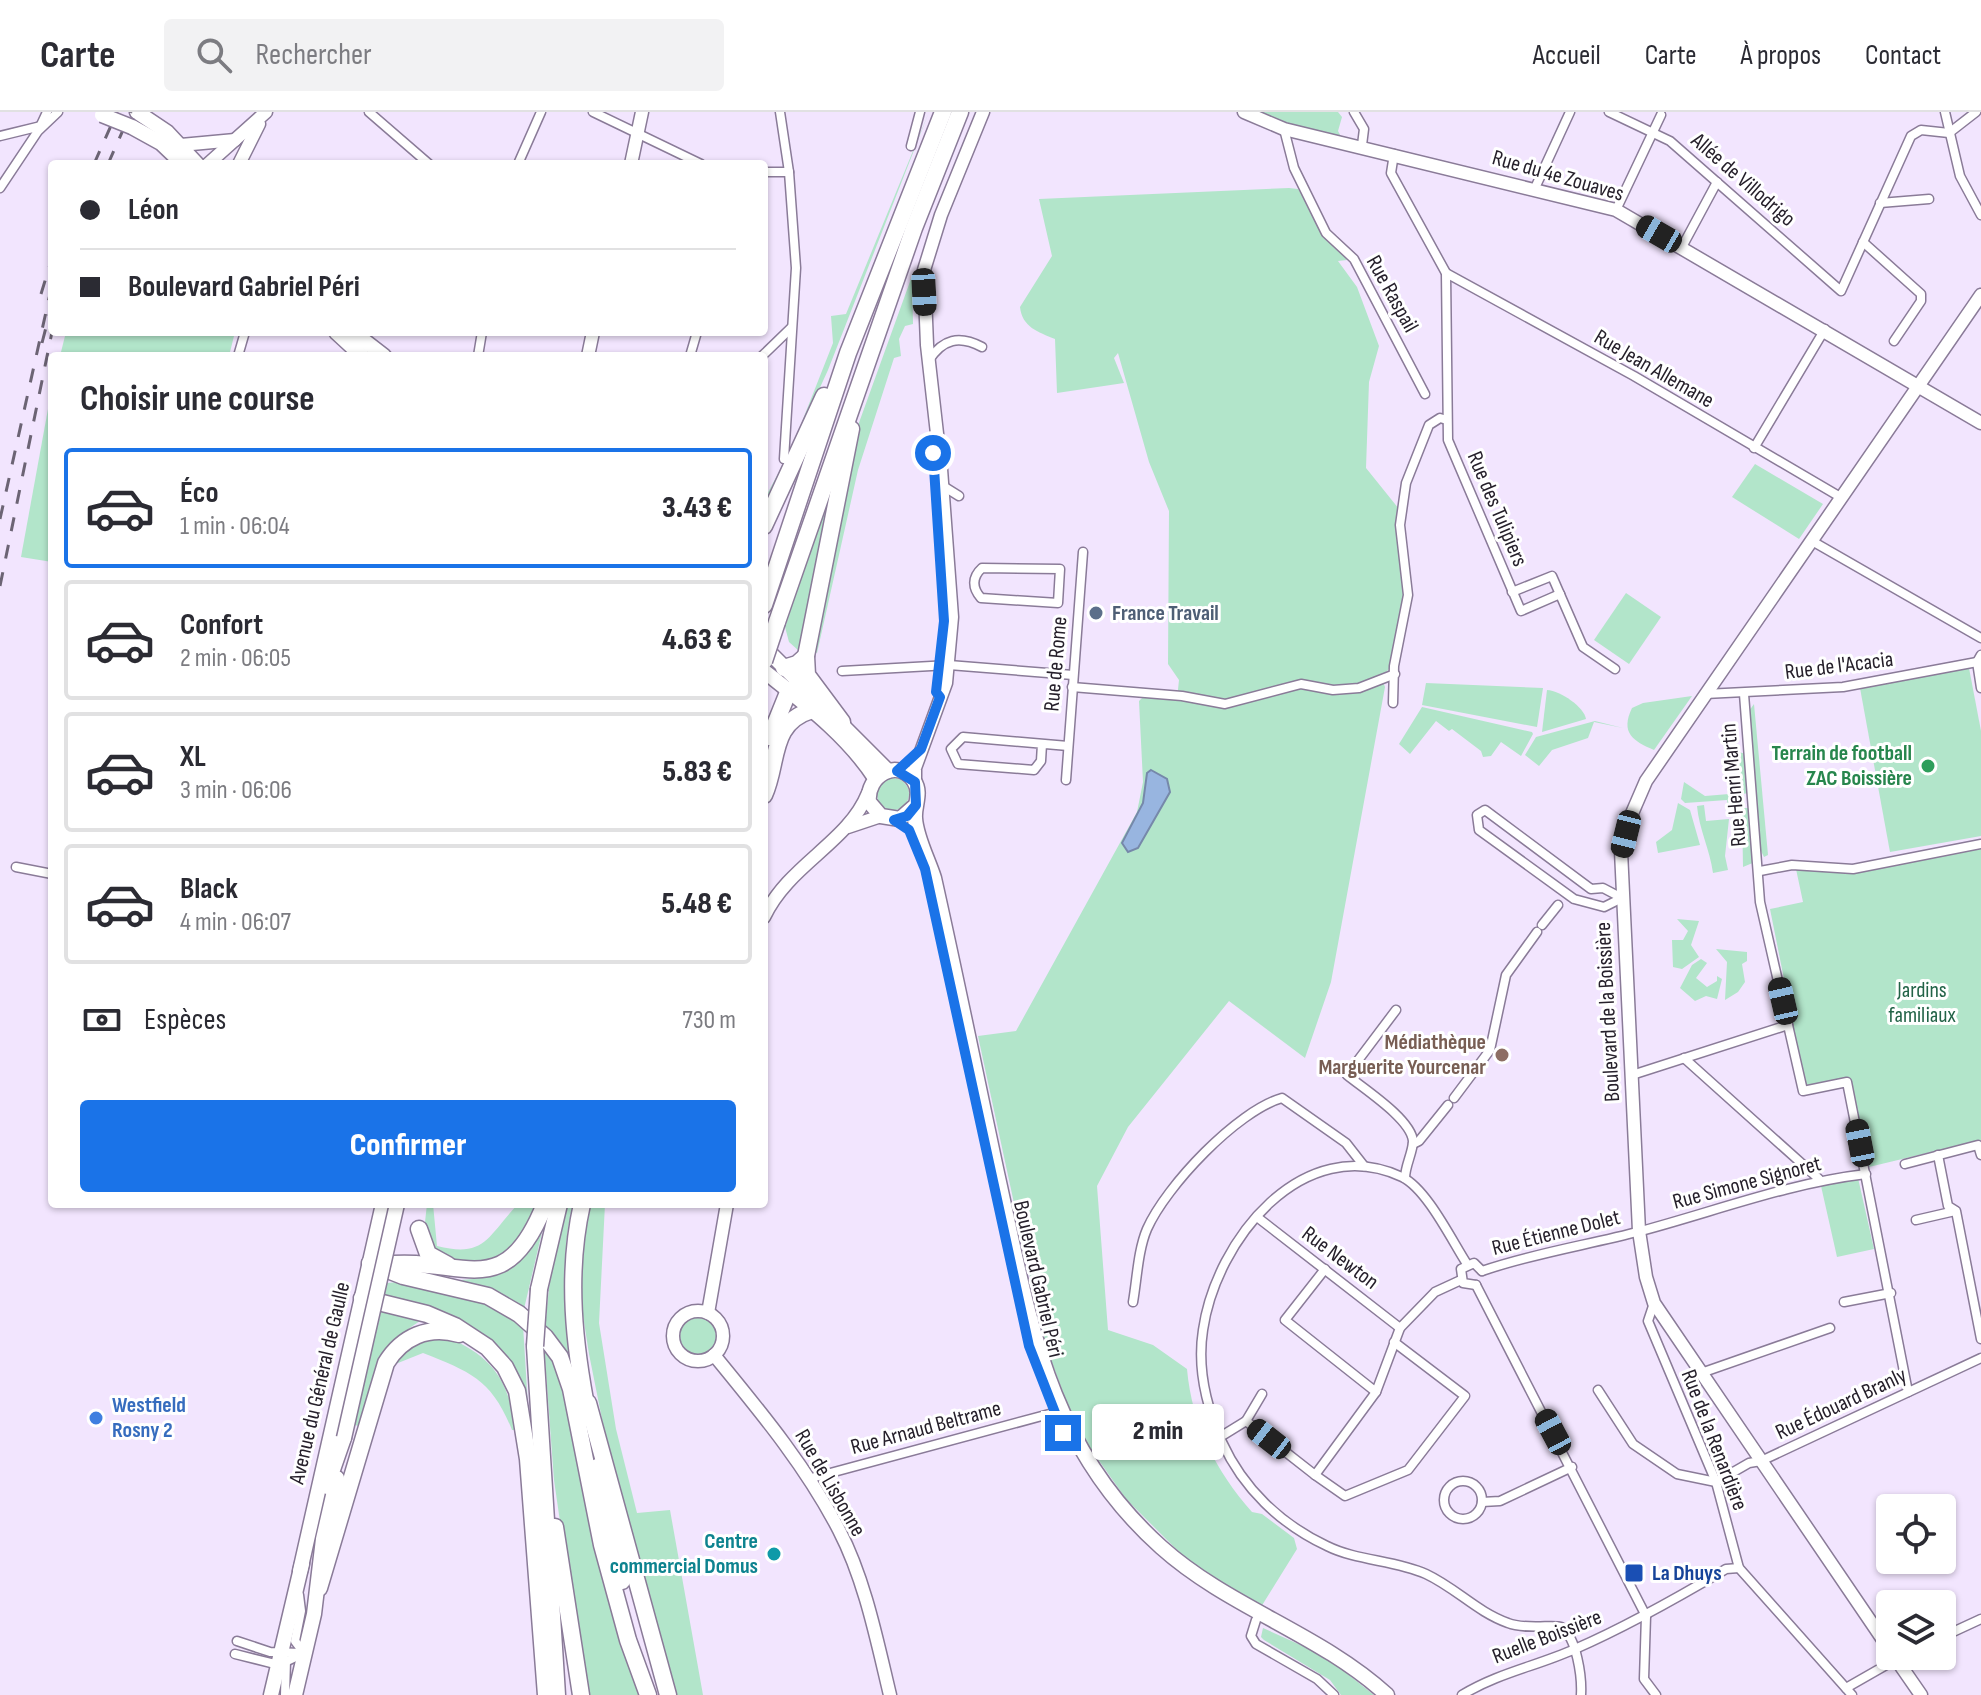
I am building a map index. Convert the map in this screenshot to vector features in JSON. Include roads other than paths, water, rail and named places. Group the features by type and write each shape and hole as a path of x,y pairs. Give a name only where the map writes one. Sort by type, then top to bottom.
{"highway":[{"path":"768,593 848,353 943,112"},
{"path":"768,652 914,228 960,112"},
{"path":"768,517 825,393 848,353"},
{"path":"842,722 807,675 806,656 852,433 848,416"},
{"path":"784,668 797,664 806,656"},
{"path":"768,750 789,690"},
{"path":"768,779 779,735 791,719 812,710"},
{"path":"375,1264 407,1262 464,1272 500,1266 534,1233 543,1208"},
{"path":"557,1695 535,1346 539,1289 558,1208"},
{"path":"581,1208 572,1265 574,1325 583,1391 649,1695"},
{"path":"419,1229 428,1254 464,1272"},
{"path":"375,1264 403,1276 488,1296 528,1322 560,1357 571,1389 602,1545 628,1640 649,1695"},
{"path":"362,1298 427,1314 475,1339 505,1367 521,1409 546,1695"},
{"path":"319,1588 377,1387 394,1349 406,1340 435,1331 475,1339"},
{"path":"583,1391 595,1418 668,1695"},
{"path":"537,1411 581,1695"}],"main road":[{"path":"138,112 181,145 194,160"},
{"path":"632,160 642,112"},
{"path":"848,827 907,816 916,805 915,782 921,749 940,697 952,617 944,505 928,360 924,270 951,190 983,112"},
{"name":"Rue du 4e Zouaves","path":"1244,112 1284,129 1395,153 1616,210 1825,329 1981,423"},
{"path":"98,113 161,143 179,160"},
{"path":"212,160 266,115"},
{"path":"241,160 266,115"},
{"path":"181,145 237,138"},
{"name":"Boulevard de la Boissière","path":"1876,1626 1654,1303 1646,1277 1639,1231 1621,851 1638,797 1705,694 1981,295"},
{"path":"340,336 358,352"},
{"path":"358,336 379,352"},
{"path":"928,360 926,375 945,665"},
{"path":"768,651 842,722 882,777"},
{"path":"768,666 784,668"},
{"path":"784,668 789,690"},
{"path":"768,670 882,777 915,782"},
{"path":"768,911 789,878 848,827 882,777 921,749"},
{"path":"882,777 869,802 887,818"},
{"name":"Boulevard Gabriel Péri","path":"916,805 916,825 934,878 1034,1342 1068,1429 1117,1501 1181,1564 1220,1590 1298,1630 1308,1639"},
{"name":"Boulevard Gabriel Péri","path":"887,818 909,830 925,869 1029,1346 1053,1413 1093,1486 1128,1526 1226,1605 1308,1639 1348,1663 1387,1695"},
{"name":"Avenue du Général de Gaulle","path":"271,1695 282,1660 302,1550 362,1298 375,1264 382,1208"},
{"name":"Avenue du Général de Gaulle","path":"295,1695 319,1588 323,1539 396,1208"},
{"path":"708,1313 726,1208"},
{"path":"708,1313 719,1323 723,1336 714,1355 691,1360 678,1350 673,1337 677,1323 687,1314 708,1313"},
{"name":"Rue de Lisbonne","path":"714,1355 778,1433 840,1531 863,1595 890,1695"},
{"name":"Avenue du Général de Gaulle","path":"298,1577 344,1438"},
{"name":"Boulevard de la Boissière","path":"1905,1670 1921,1695"}],"street":[{"path":"0,188 47,112"},
{"path":"3,135 39,128 58,112"},
{"path":"369,112 424,160"},
{"path":"520,160 541,112"},
{"path":"593,112 692,160"},
{"path":"780,112 789,172 796,268 784,459"},
{"path":"911,146 919,128 920,112"},
{"path":"1354,112 1364,129 1362,145"},
{"path":"1535,188 1570,112"},
{"name":"Allée de Villodrigo","path":"1609,112 1670,141 1841,291 1863,242"},
{"path":"1945,112 1960,176 1981,215"},
{"path":"1894,341 1921,301 1921,294 1863,242 1911,136 1921,130 1949,133 1976,112"},
{"path":"1616,210 1661,115"},
{"name":"Rue Raspail","path":"1284,129 1294,168 1326,233 1354,259 1425,394"},
{"path":"3,135 26,147"},
{"path":"1395,153 1391,173 1446,273"},
{"path":"768,172 789,172"},
{"path":"1682,247 1717,182"},
{"path":"1880,203 1929,199"},
{"name":"Rue des Tulipiers","path":"1446,273 1448,440 1521,611 1560,594"},
{"name":"Rue Jean Allemane","path":"1446,273 1634,376 1842,498"},
{"path":"766,352 791,328"},
{"path":"1754,448 1825,329"},
{"path":"928,360 941,344 955,339 968,340 982,347"},
{"path":"1393,703 1408,595 1400,525 1406,483 1429,425 1440,418 1447,420"},
{"path":"1812,541 1981,638"},
{"name":"Rue de Rome","path":"1066,780 1083,552"},
{"path":"1058,603 1060,569 982,568 975,574 973,584 981,598 1079,605"},
{"path":"1512,592 1552,576 1583,647 1615,669"},
{"path":"1979,658 1981,688"},
{"name":"Rue de l'Acacia","path":"1705,694 1843,687 1979,658"},
{"path":"842,671 945,665 1073,675"},
{"path":"1072,687 1225,704 1301,684 1333,690 1359,688 1395,674"},
{"name":"Rue Henri Martin","path":"1744,694 1760,902 1803,1091 1847,1082 1866,1174"},
{"path":"1042,744 1041,761 1034,770 958,764 951,749 963,737 1068,746"},
{"path":"1485,810 1491,812 1591,889 1603,888 1622,898 1604,907 1574,899 1479,830 1477,815 1485,810"},
{"path":"1760,871 1792,865 1853,869 1981,844"},
{"path":"16,867 48,873"},
{"path":"1413,1144 1419,1141 1451,1102 1490,1050 1506,975 1558,905"},
{"path":"1396,1010 1347,1075 1388,1107 1410,1132 1413,1144 1405,1178"},
{"path":"1632,1075 1788,1025"},
{"path":"1684,1058 1819,1179"},
{"path":"1133,1302 1146,1230 1179,1180 1258,1108 1282,1098 1346,1143 1364,1166"},
{"path":"1905,1164 1938,1155 1979,1150"},
{"path":"1938,1155 1948,1206 1956,1211 1981,1339"},
{"path":"1467,1264 1424,1197 1405,1178 1364,1166 1336,1165 1306,1176 1282,1192 1257,1217 1227,1257 1212,1293 1203,1331 1202,1378 1220,1437 1233,1466 1255,1495 1327,1547 1421,1572 1458,1591 1471,1605 1489,1616 1524,1629 1559,1626 1574,1650 1581,1695"},
{"path":"1866,1174 1908,1392"},
{"name":"Rue Simone Signoret","path":"1639,1231 1819,1179 1866,1174"},
{"path":"1916,1220 1956,1211"},
{"name":"Rue Newton","path":"1257,1217 1400,1328"},
{"name":"Rue Étienne Dolet","path":"1482,1271 1524,1256 1639,1231"},
{"path":"1474,1263 1482,1271 1481,1280 1476,1285 1466,1285 1461,1280 1461,1269 1467,1264 1474,1263"},
{"path":"1325,1269 1285,1320 1376,1392"},
{"path":"1315,1475 1376,1392 1400,1328 1435,1292 1461,1280"},
{"path":"1476,1285 1646,1616 1644,1679 1656,1695"},
{"path":"1844,1302 1891,1293"},
{"name":"Rue de la Renardière","path":"1654,1303 1648,1321 1716,1482 1739,1568 1849,1692"},
{"path":"1701,1373 1830,1328"},
{"path":"1246,1421 1345,1496 1408,1470 1465,1396 1394,1342"},
{"name":"Rue Édouard Branly","path":"1716,1482 1749,1463 1761,1461 1981,1358"},
{"path":"1598,1390 1633,1444 1677,1474 1716,1482"},
{"path":"1220,1437 1246,1421 1262,1394"},
{"name":"Rue Arnaud Beltrame","path":"808,1479 1053,1413"},
{"path":"1482,1502 1500,1501 1572,1467"},
{"path":"1463,1481 1477,1487 1482,1502 1480,1509 1467,1518 1452,1515 1444,1502 1449,1487 1463,1481"},
{"name":"Ruelle Boissière","path":"1462,1695 1492,1677 1574,1650 1646,1616 1726,1569 1739,1568"},
{"path":"235,1654 282,1660 304,1653 295,1641 301,1611 298,1577"},
{"path":"1956,1631 1981,1619"},
{"path":"1256,1620 1251,1636 1256,1644 1327,1686 1334,1695"},
{"path":"237,1641 282,1660"},
{"path":"282,1660 285,1695"},
{"path":"1849,1692 1877,1670"}],"water":[{"path":"1151,770 1167,779 1170,792 1138,848 1128,852 1122,843 1143,803 1147,773"}],"railway":[{"path":"96,160 117,112"},
{"path":"110,160 131,112"},
{"path":"41,294 48,271"},
{"path":"0,519 48,303"},
{"path":"42,343 48,320"},
{"path":"0,586 51,336"}],"place":[{"name":"France Travail","path":"1096,613"},
{"name":"Terrain de football ZAC Boissière","path":"1928,766"},
{"name":"Médiathèque Marguerite Yourcenar","path":"1502,1055"},
{"name":"Westfield Rosny 2","path":"96,1418"},
{"name":"Centre commercial Domus","path":"774,1554"},
{"name":"La Dhuys","path":"1634,1573"}],"park label":[{"name":"Jardins familiaux","path":"1922,1002"}]}
